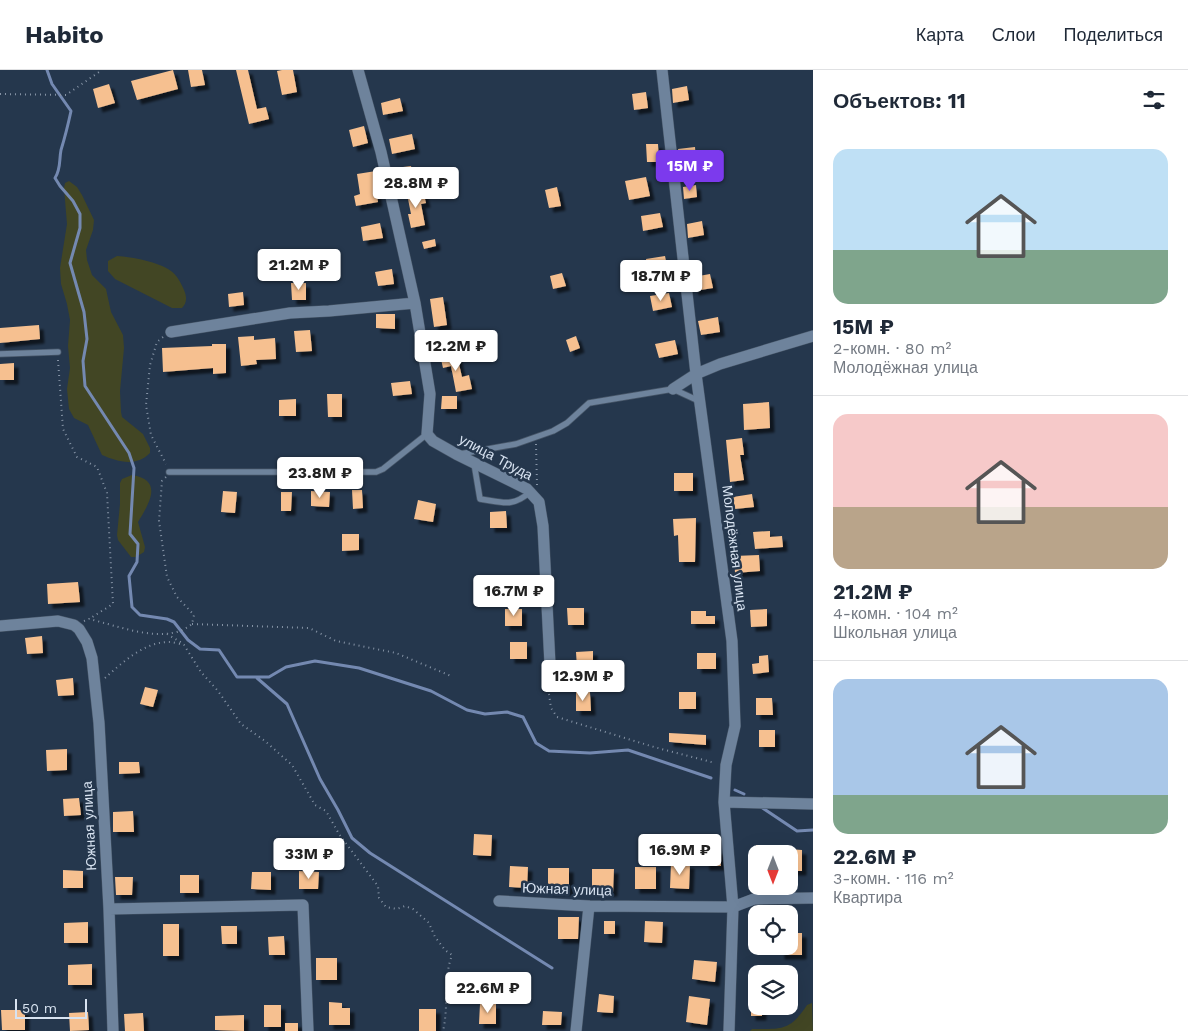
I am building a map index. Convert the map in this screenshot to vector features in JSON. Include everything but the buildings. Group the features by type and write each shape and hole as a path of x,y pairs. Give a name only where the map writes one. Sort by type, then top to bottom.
{"street":[{"path":"358,70 381,152 415,303 430,394 430,437"},
{"name":"Молодёжная улица","path":"662,70 696,374 732,641 735,726 726,765 724,802 733,907 729,1031"},
{"path":"171,332 290,313 329,312 415,303"},
{"path":"673,389 696,374 720,364 813,336"},
{"name":"улица Труда","path":"430,437 456,454 534,496 542,511 550,688"},
{"path":"0,626 58,620 74,625"},
{"name":"Южная улица","path":"74,625 79,629 87,642 92,658 99,723 109,909 112,1031"},
{"path":"724,802 813,804"},
{"name":"Южная улица","path":"499,900 589,906 733,907 754,899 813,898"},
{"path":"109,909 303,905 308,1031"},
{"path":"576,1031 589,906"}],"lane":[{"path":"0,354 58,352"},
{"path":"456,454 516,444 553,431 566,423 589,403 673,389 701,402"},
{"path":"169,472 376,472 430,437"},
{"path":"474,463 480,499 506,503 534,496"}],"path":[{"path":"0,94 66,95 102,70"},
{"path":"171,332 157,342 150,365 146,405 151,435 169,472 162,481 159,521 165,568 167,577 177,596 194,615 192,624"},
{"path":"58,352 63,429 77,457 97,467 107,493 113,604 89,619 74,625"},
{"path":"534,496 536,437"},
{"path":"89,619 145,634 181,632 192,624 309,628 336,641 396,653 451,676"},
{"path":"167,634 184,645 200,672 218,691 241,724 292,764 315,805 326,811 356,858 378,886 379,898 386,906 397,909 405,906 413,909 429,923 435,937 445,950 452,955 448,965 447,1001 443,1031"},
{"path":"95,686 131,655 155,644 170,641 184,645"},
{"path":"550,688 551,708 557,717 654,747 726,765"}],"green space":[{"path":"69,181 77,187 94,220 93,230 86,250 87,260 92,275 106,289 111,312 123,335 124,348 120,391 122,417 143,434 150,448 150,453 133,462 114,460 102,455 88,425 74,418 69,409 67,389 70,368 68,346 70,320 61,284 60,268 67,224 64,188 65,183"},
{"path":"117,256 153,263 171,271 179,279 185,293 186,300 184,306 182,308 172,308 115,279 108,271 108,261"},
{"path":"132,475 142,478 151,487 149,501 138,522 145,547 144,552 136,557 131,557 118,540 117,535 120,483 122,479"},
{"path":"812,1003 813,1031 750,1031 752,1029 784,1027 795,1020 807,1005"}],"waterway":[{"path":"47,70 52,84 71,111 61,150 59,168 55,178 73,201 80,214 80,228 70,263 84,312 87,339 83,361 85,386 129,453 134,468 130,534 138,544 137,562 129,576 132,607 140,615 167,619 174,622 188,640 200,649 219,650 237,677 269,677 286,667 315,661 359,668 431,691 467,710 485,714 507,712 523,717 536,743 549,751 590,753 628,750 711,778"},
{"path":"257,678 287,704 320,779 352,838 370,853 552,968"},
{"path":"735,790 744,794"},
{"path":"761,807 797,831 813,830"}]}
